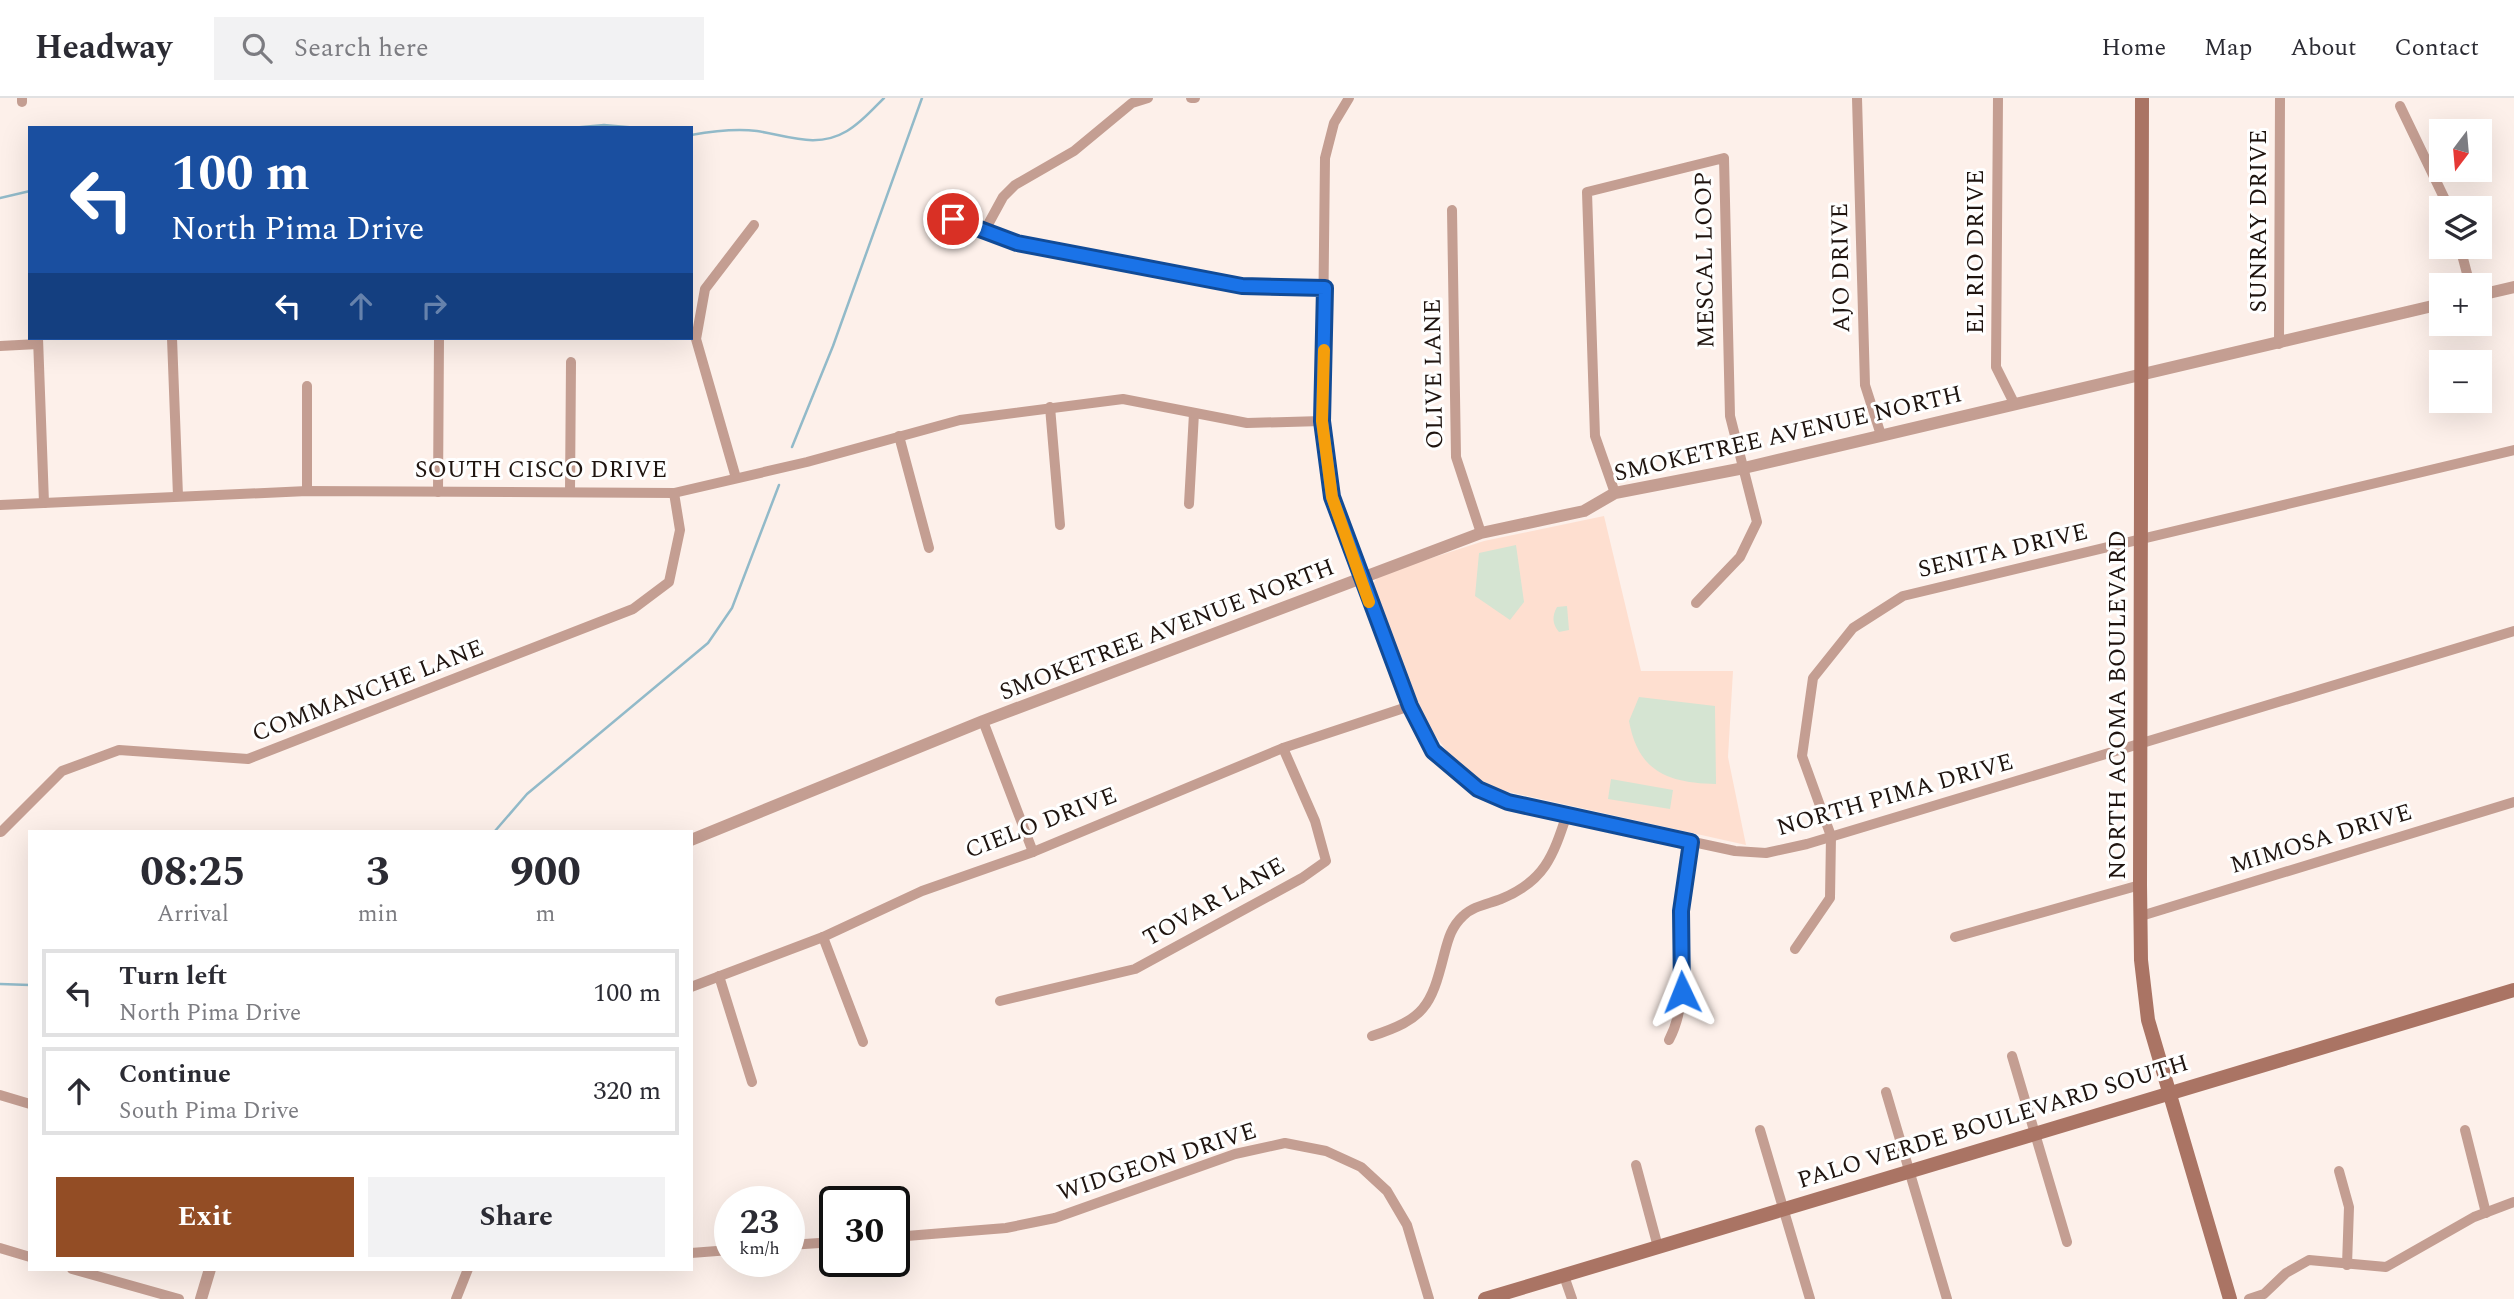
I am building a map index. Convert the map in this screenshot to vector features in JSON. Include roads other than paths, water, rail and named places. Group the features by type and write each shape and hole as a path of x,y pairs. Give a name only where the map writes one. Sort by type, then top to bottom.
{"main road":[{"name":"NORTH ACOMA BOULEVARD","path":"2142,98 2140,885 2143,990 2154,1046 2230,1299"},
{"name":"PALO VERDE BOULEVARD SOUTH","path":"1485,1299 2514,990"}],"street":[{"path":"985,230 1003,197 1015,185 1074,151 1132,103 1148,98"},
{"name":"NORTH PIMA DRIVE","path":"1349,98 1334,123 1325,158 1322,421 1332,497 1360,579 1410,706 1433,751 1478,789 1508,802 1691,842 1755,854 1791,849 2514,631"},
{"name":"AJO DRIVE","path":"1857,98 1865,385 1881,435"},
{"name":"EL RIO DRIVE","path":"1998,98 1996,367 2014,403"},
{"name":"SUNRAY DRIVE","path":"2279,344 2280,98"},
{"path":"2400,106 2443,196"},
{"name":"MESCAL LOOP","path":"1615,493 1595,436 1587,192 1724,158 1730,416 1744,468"},
{"name":"OLIVE LANE","path":"1452,211 1456,457 1481,533"},
{"path":"953,219 1028,246 1242,286 1325,288"},
{"path":"736,478 696,339 705,289 754,225"},
{"path":"2492,292 2514,287"},
{"name":"SMOKETREE AVENUE NORTH","path":"693,839 983,722 1481,533 1584,511 1615,493 1744,468 2014,403 2141,377 2429,307"},
{"path":"172,340 178,496"},
{"path":"438,492 439,340"},
{"path":"0,346 38,341 44,503"},
{"path":"570,362 570,492"},
{"path":"307,386 307,491"},
{"name":"SOUTH CISCO DRIVE","path":"0,505 307,491 674,493 960,419 1123,399 1247,424 1322,421"},
{"path":"1050,407 1060,525"},
{"path":"1189,504 1194,413"},
{"path":"899,436 929,548"},
{"name":"SENITA DRIVE","path":"1831,836 1802,755 1813,678 1853,628 1903,596 2514,450"},
{"path":"1696,603 1740,557 1758,522 1744,468"},
{"name":"COMMANCHE LANE","path":"1,832 62,771 119,750 248,759 633,609 669,582 680,530 674,493"},
{"name":"CIELO DRIVE","path":"693,986 823,937 922,891 1033,852 1283,748 1410,706"},
{"path":"983,722 1033,852"},
{"name":"TOVAR LANE","path":"1000,1001 1135,969 1302,878 1326,861 1315,821 1283,748"},
{"name":"MIMOSA DRIVE","path":"2141,916 2514,802"},
{"path":"1371,1036 1412,1021 1425,1007 1434,990 1451,930 1463,916 1478,906 1523,890 1535,880 1550,859 1567,814"},
{"path":"1795,949 1830,898 1831,836"},
{"path":"1669,1040 1679,1014 1682,992 1681,911 1691,842"},
{"path":"1955,937 2140,885"},
{"path":"823,937 863,1042"},
{"path":"719,976 752,1082"},
{"path":"2012,1056 2067,1242"},
{"path":"1886,1092 1947,1299"},
{"path":"0,1095 28,1103"},
{"path":"1760,1130 1810,1299"},
{"path":"2465,1130 2486,1213"},
{"name":"WIDGEON DRIVE","path":"910,1236 1006,1228 1055,1219 1235,1154 1285,1143 1326,1151 1361,1167 1387,1191 1407,1225 1429,1299"},
{"path":"1636,1166 1658,1247"},
{"path":"2339,1171 2349,1207 2347,1265"},
{"path":"2249,1299 2264,1294 2286,1272 2309,1260 2386,1267 2474,1217 2514,1202"},
{"path":"0,1248 28,1256"},
{"path":"693,1253 714,1251"},
{"path":"79,1271 179,1299"},
{"path":"201,1299 209,1271"},
{"path":"456,1299 467,1271"},
{"path":"1564,1276 1572,1299"}],"waterway":[{"path":"693,135 740,130 803,140 825,139 852,128 884,98"},
{"path":"792,447 833,346 922,98"},
{"path":"593,126 615,126"},
{"path":"0,198 28,191"},
{"path":"496,830 527,794 708,643 732,608 779,485"},
{"path":"0,984 28,985"}]}
